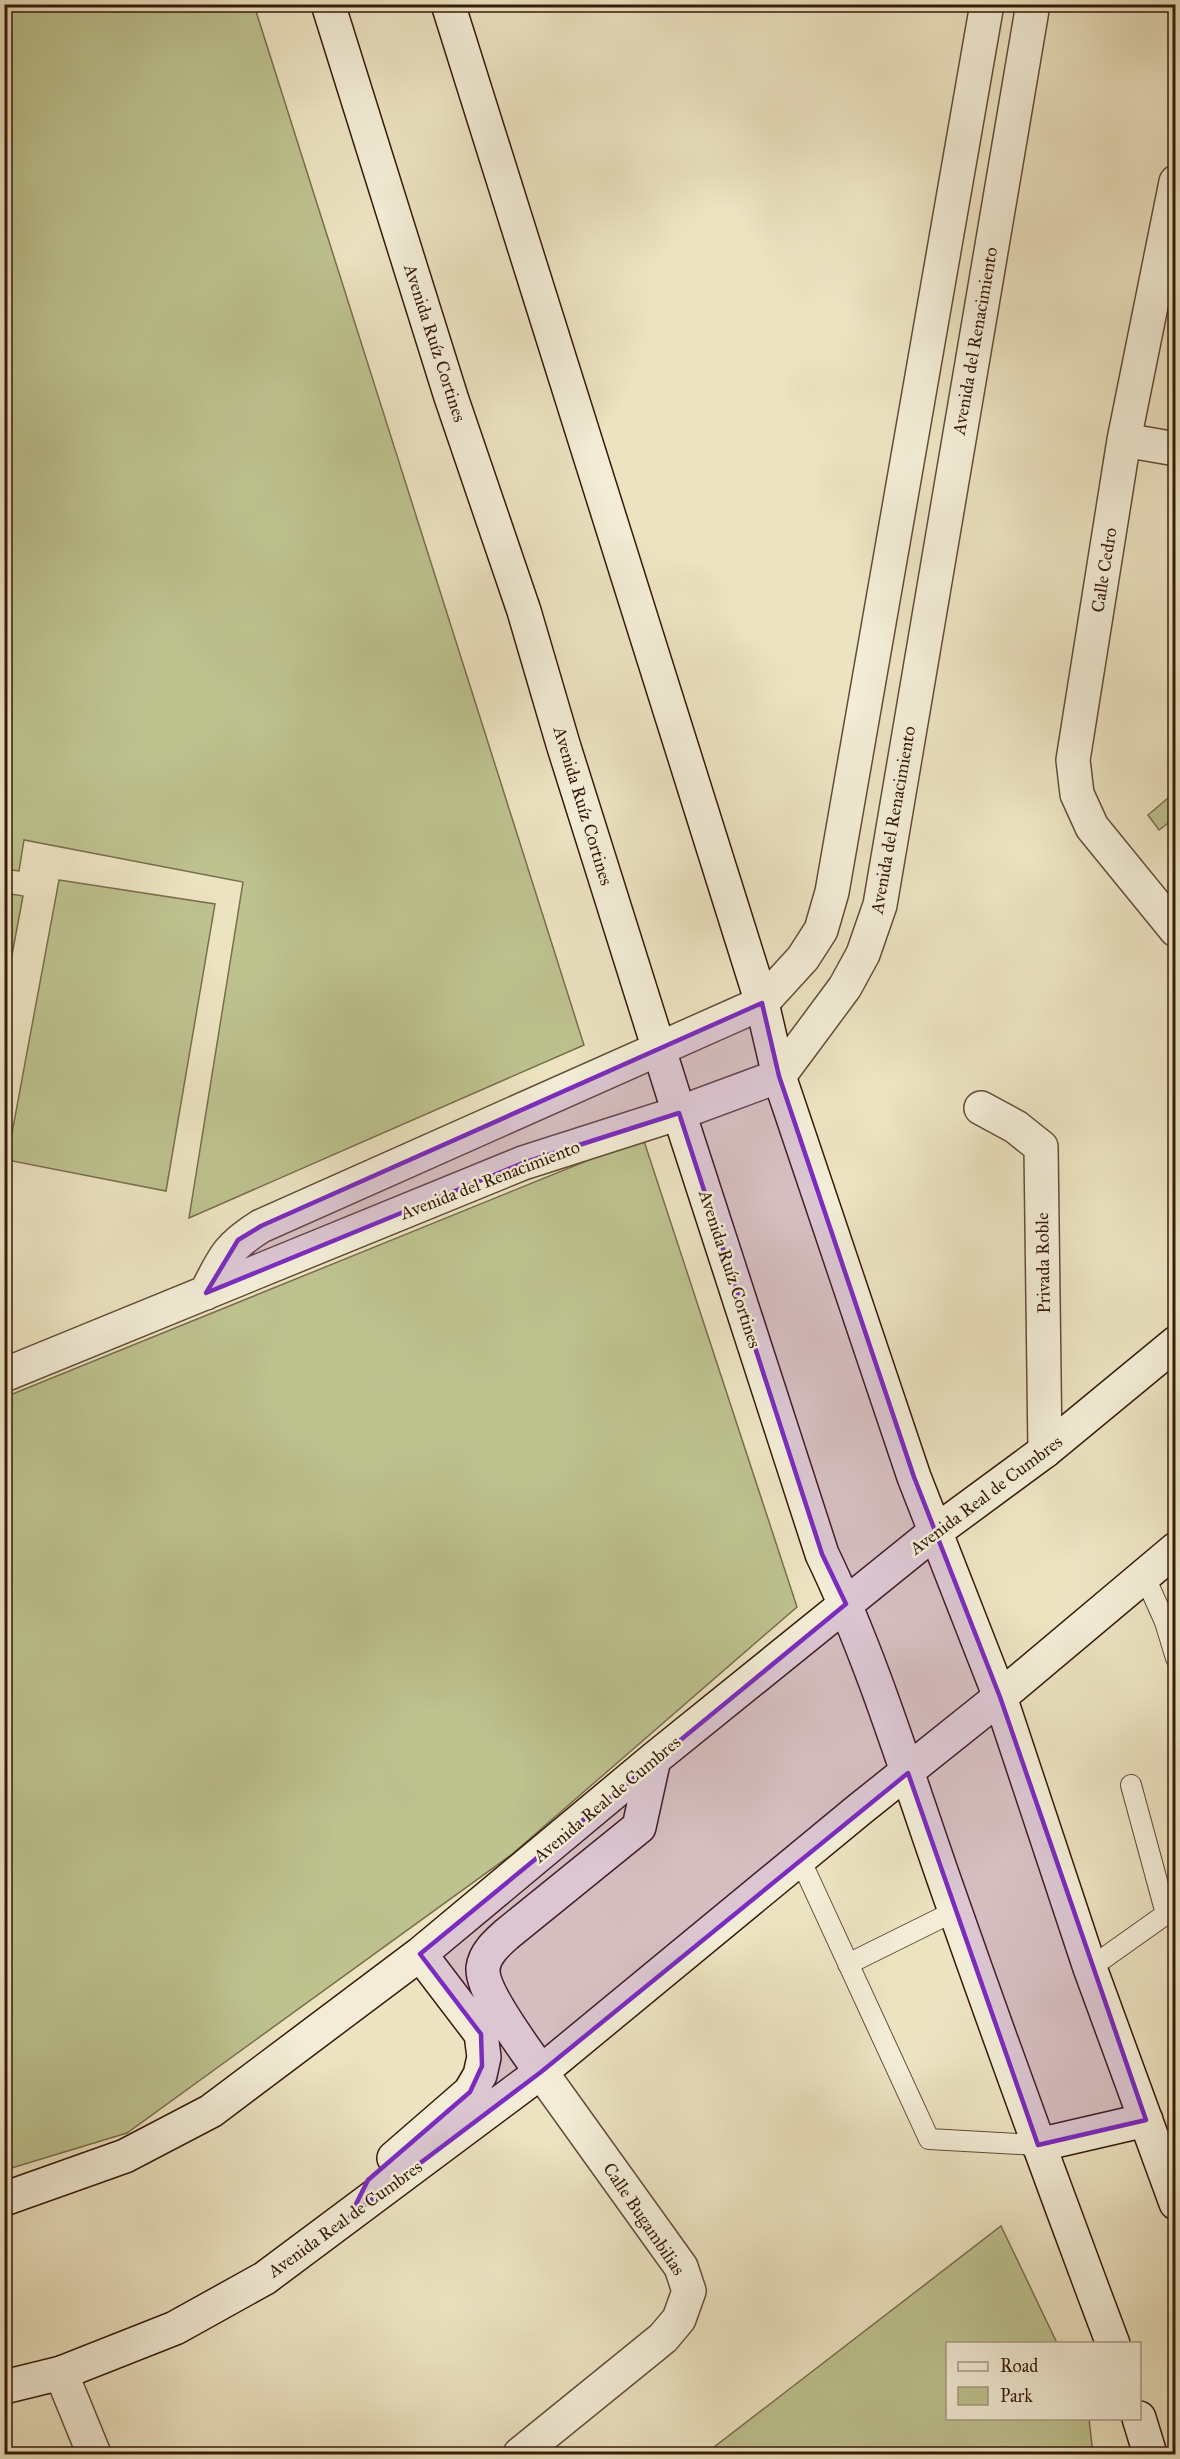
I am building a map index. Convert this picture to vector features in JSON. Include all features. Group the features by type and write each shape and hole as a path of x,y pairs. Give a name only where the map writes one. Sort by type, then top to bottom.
{"street":[{"name":"Avenida Ruíz Cortines","path":"328,4 451,397 524,611 563,744 679,1113 822,1554 846,1605 908,1773 1038,2145 1113,2342"},
{"path":"448,4 762,1003 779,1076 914,1477 1000,1697 1090,1968 1176,2203"},
{"path":"206,1293 233,1246 238,1240 261,1227 659,1047 762,1003 803,958 821,930 832,892 987,4"},
{"name":"Avenida del Renacimiento","path":"4,1375 523,1163 679,1113 779,1076 845,987 863,954 880,905 1033,4"},
{"name":"Calle Cedro","path":"1175,193 1124,440 1073,760 1077,794 1092,827 1176,930"},
{"path":"1124,440 1176,449"},
{"name":"Privada Roble","path":"981,1108 1016,1127 1041,1147 1045,1451"},
{"name":"Avenida Real de Cumbres","path":"4,2199 125,2156 211,2111 420,1954 654,1759 935,1532 1045,1451 1176,1343"},
{"name":"Avenida Real de Cumbres","path":"4,2387 61,2373 175,2328 265,2278 541,2072 800,1858 908,1773 1176,1549"},
{"name":"Calle Bugambilias","path":"520,2454 663,2338 679,2319 689,2291 681,2267 541,2072 484,1983 483,1967 494,1946 639,1827 654,1759"},
{"path":"350,2216 368,2180 470,2092 482,2066 484,2048 481,2034 420,1954"},
{"path":"1038,2145 1146,2120"},
{"path":"61,2373 94,2454"},
{"path":"1140,2420 1150,2454"}],"lane":[{"path":"1144,1575 1165,1622 1176,1658"},
{"path":"1090,1968 1171,1910 1131,1785"},
{"path":"800,1858 929,2139 1038,2145"},
{"path":"848,1964 955,1911"}],"highlighted area":[{"path":"762,1003 779,1076 914,1477 1000,1697 1146,2120 1038,2145 908,1773 541,2072 350,2216 368,2180 470,2092 482,2066 481,2034 420,1954 846,1604 822,1554 679,1113 523,1163 206,1293 238,1240 261,1226"}],"green space":[{"path":"4,5 254,5 584,1045 189,1218 243,882 24,840 19,871 5,869"},
{"path":"1175,792 1175,818 1159,830 1148,815"},
{"path":"59,880 215,904 166,1191 7,1160"},
{"path":"4,893 23,896 5,992"},
{"path":"643,1138 797,1607 511,1855 127,2133 5,2170 5,1397"},
{"path":"1001,2226 1057,2342 946,2342 946,2420 1089,2420 1093,2454 705,2454"}]}
